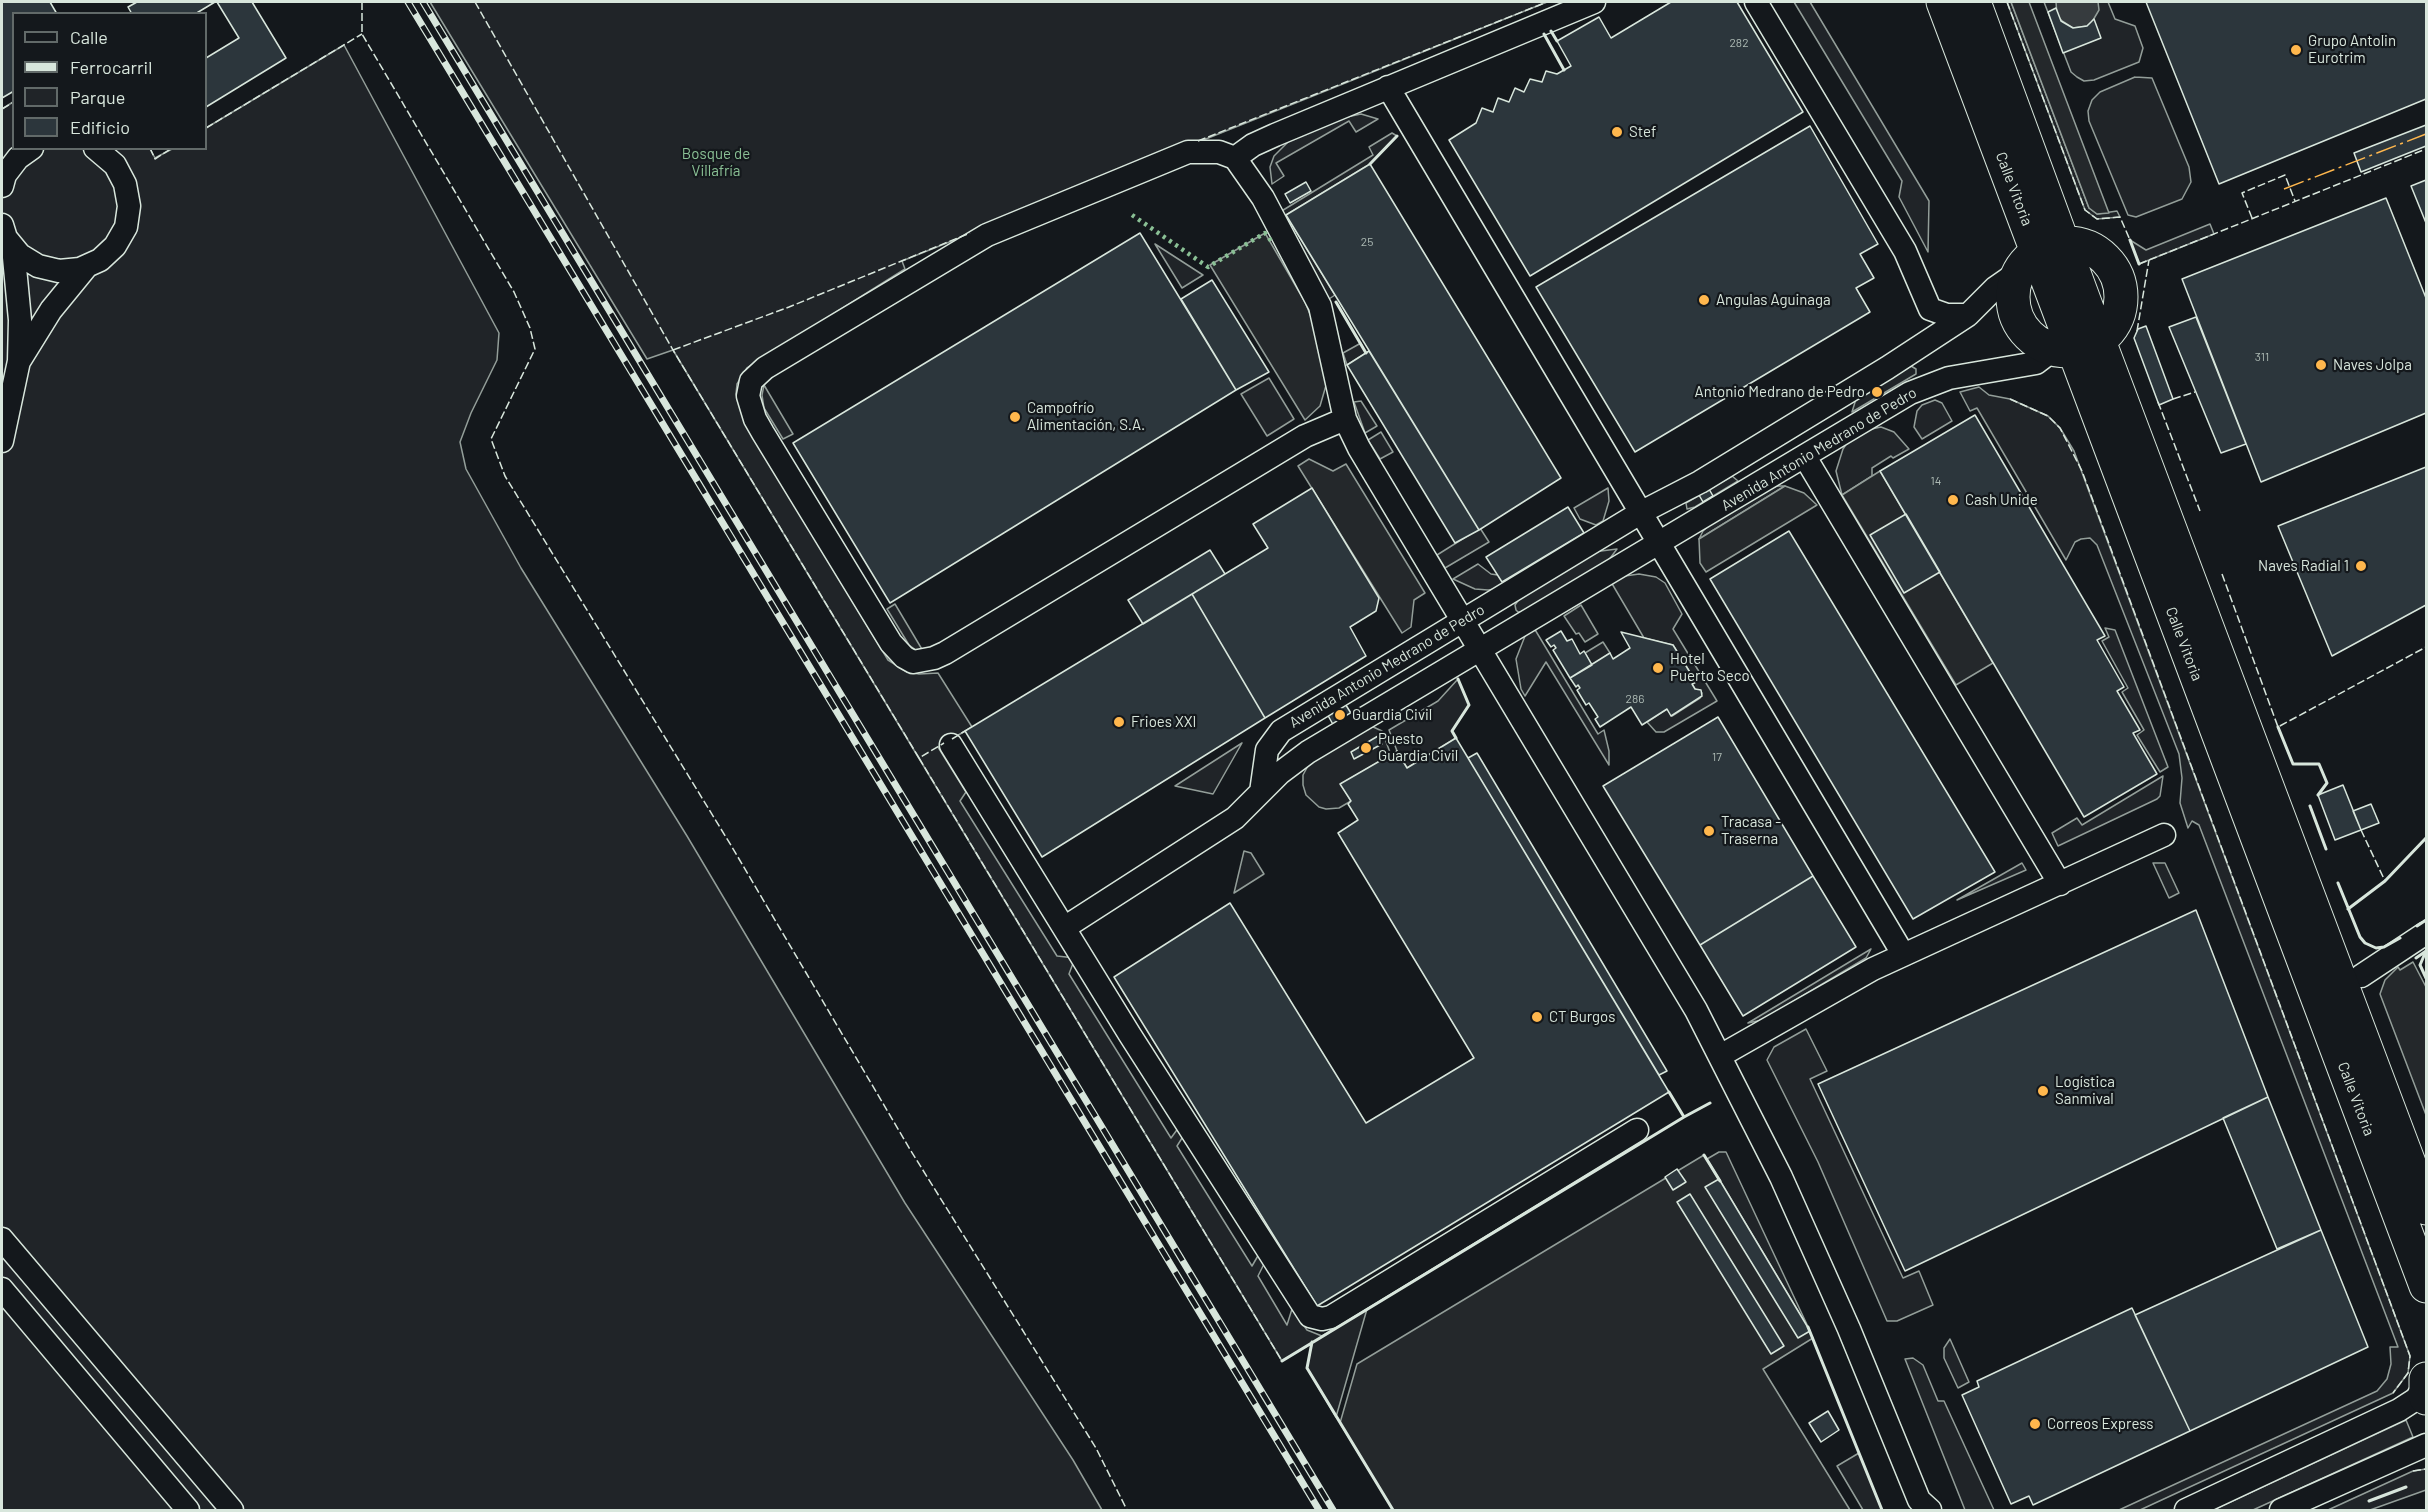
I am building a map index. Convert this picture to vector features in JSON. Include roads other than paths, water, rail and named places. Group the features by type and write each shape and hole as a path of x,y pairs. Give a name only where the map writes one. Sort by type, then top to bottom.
{"highway":[{"name":"Calle Vitoria","path":"1943,2 2040,255"},
{"name":"Calle Vitoria","path":"1974,2 2040,255"},
{"path":"2040,255 2075,347 2040,344 2028,335 2015,311 2013,294 2040,255"},
{"name":"Calle Vitoria","path":"2075,347 2427,1208"},
{"name":"Calle Vitoria","path":"2075,347 2427,1286"}],"street":[{"path":"1235,158 1253,145 1594,2"},
{"path":"1756,2 1854,162 1905,251 1930,309 1947,315 1968,315"},
{"path":"1388,87 1903,954"},
{"path":"2,186 5,175 18,158 29,150"},
{"path":"2,225 6,238 20,255 38,266 59,271 80,269 100,260 115,246 126,227 129,206 125,184 115,165 97,150"},
{"path":"1345,418 1305,436 945,653 934,658 913,662 903,657 891,643 755,419 748,389 751,381 765,368 987,235 1188,152 1220,152 1235,158 1263,198 1320,306 1345,418 1359,448 1696,1010 1720,1056 1810,1240 1923,1507"},
{"path":"2,441 19,361 21,320 14,247"},
{"name":"Avenida Antonio Medrano de Pedro","path":"1261,792 1267,750 1281,731 1640,513 1700,482 1887,368 1968,315 1995,288 2040,255"},
{"path":"19,361 51,310 87,266"},
{"name":"Avenida Antonio Medrano de Pedro","path":"1261,792 1280,773 1308,752 1480,652 1910,393 1949,378 2036,363 2075,347"},
{"path":"1805,457 2060,884"},
{"path":"951,745 1306,1312 1315,1318 1331,1317 1637,1130"},
{"path":"1064,928 1235,818 1261,792"},
{"path":"1720,1056 1903,954 2164,835"},
{"path":"2361,976 2427,933"},
{"path":"2,1239 232,1510"},
{"path":"2,1289 188,1510"},
{"path":"2186,1510 2399,1410 2416,1399 2426,1387"},
{"path":"2281,1510 2427,1445"}],"railway":[{"path":"408,2 1319,1510"},
{"path":"423,2 1333,1510"}],"place":[{"name":"Grupo Antolin Eurotrim","path":"2296,50"},
{"name":"Stef","path":"1617,132"},
{"name":"Angulas Aguinaga","path":"1704,300"},
{"name":"Naves Jolpa","path":"2321,365"},
{"name":"Antonio Medrano de Pedro","path":"1877,392"},
{"name":"Campofrío Alimentación, S.A.","path":"1015,417"},
{"name":"Cash Unide","path":"1953,500"},
{"name":"Naves Radial 1","path":"2361,566"},
{"name":"Hotel Puerto Seco","path":"1658,668"},
{"name":"Guardia Civil","path":"1340,715"},
{"name":"Frioes XXI","path":"1119,722"},
{"name":"Puesto Guardia Civil","path":"1366,748"},
{"name":"Tracasa - Traserna","path":"1709,831"},
{"name":"CT Burgos","path":"1537,1017"},
{"name":"Logística Sanmival","path":"2043,1091"},
{"name":"Correos Express","path":"2035,1424"}],"park label":[{"name":"Bosque de Villafría","path":"716,162"}]}
